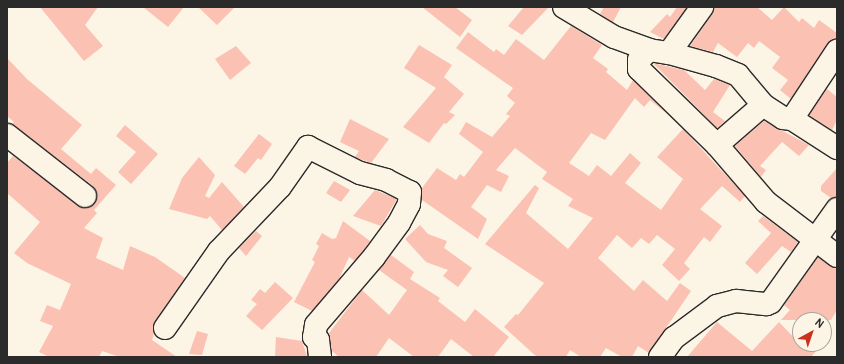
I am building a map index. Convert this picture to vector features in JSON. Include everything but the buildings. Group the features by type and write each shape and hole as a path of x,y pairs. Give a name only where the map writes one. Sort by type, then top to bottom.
{"street":[{"path":"564,7 614,37 716,66 738,75 763,105 783,118 792,120 837,148"},
{"path":"702,7 659,51 639,60 639,69 717,145 766,202 837,256"},
{"path":"792,120 837,51"},
{"path":"717,145 749,120 763,105"},
{"path":"7,135 85,196"},
{"path":"164,328 219,251 280,187 308,147 360,173 386,180 410,192 410,204 395,228 374,257 316,325 314,337 318,340 320,357"},
{"path":"660,357 674,338 717,306 736,300 767,304 771,302 837,209"}]}
